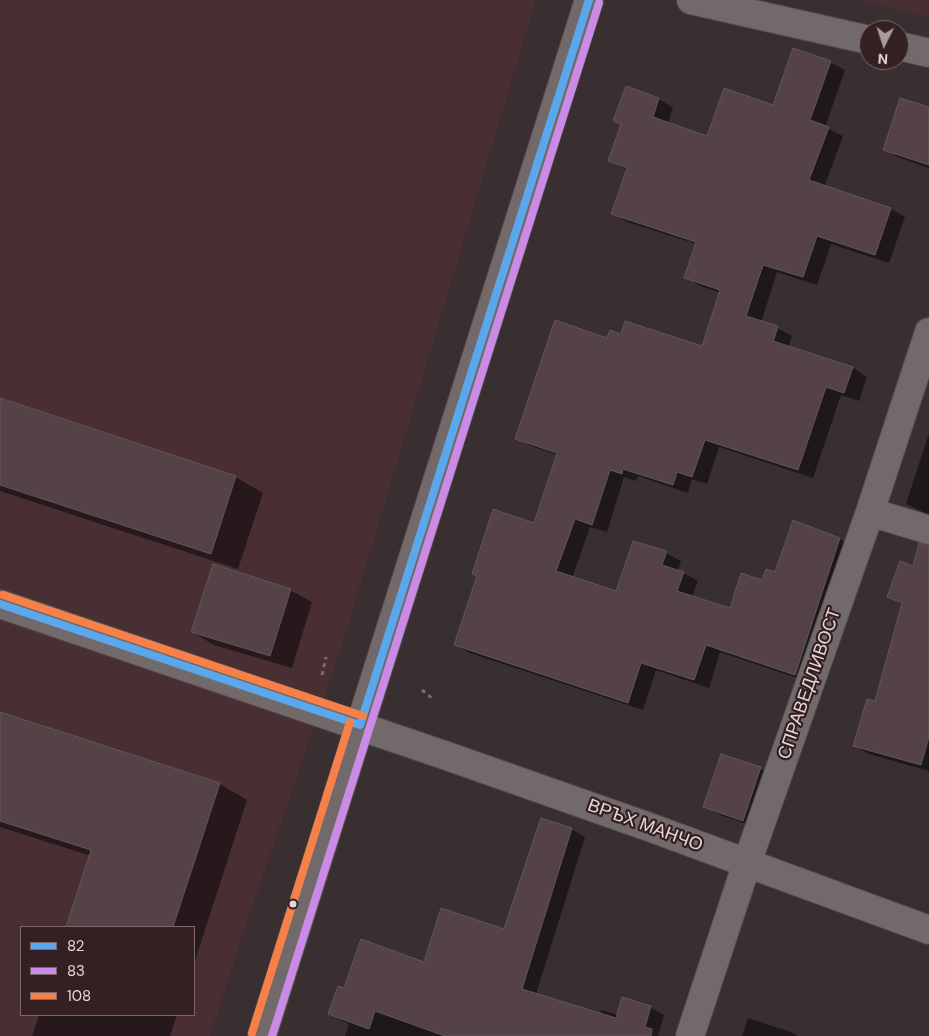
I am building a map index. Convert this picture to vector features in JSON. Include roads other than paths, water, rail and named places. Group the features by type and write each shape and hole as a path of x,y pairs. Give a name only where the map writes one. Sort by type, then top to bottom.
{"street":[{"path":"262,1036 589,0"},
{"path":"691,0 859,38"},
{"path":"909,48 929,53"},
{"name":"СПРАВЕДЛИВОСТ","path":"690,1036 747,863 870,512 929,332"},
{"path":"870,512 929,530"},
{"name":"ВРЪХ МАНЧО","path":"0,604 360,725 929,930"}]}
